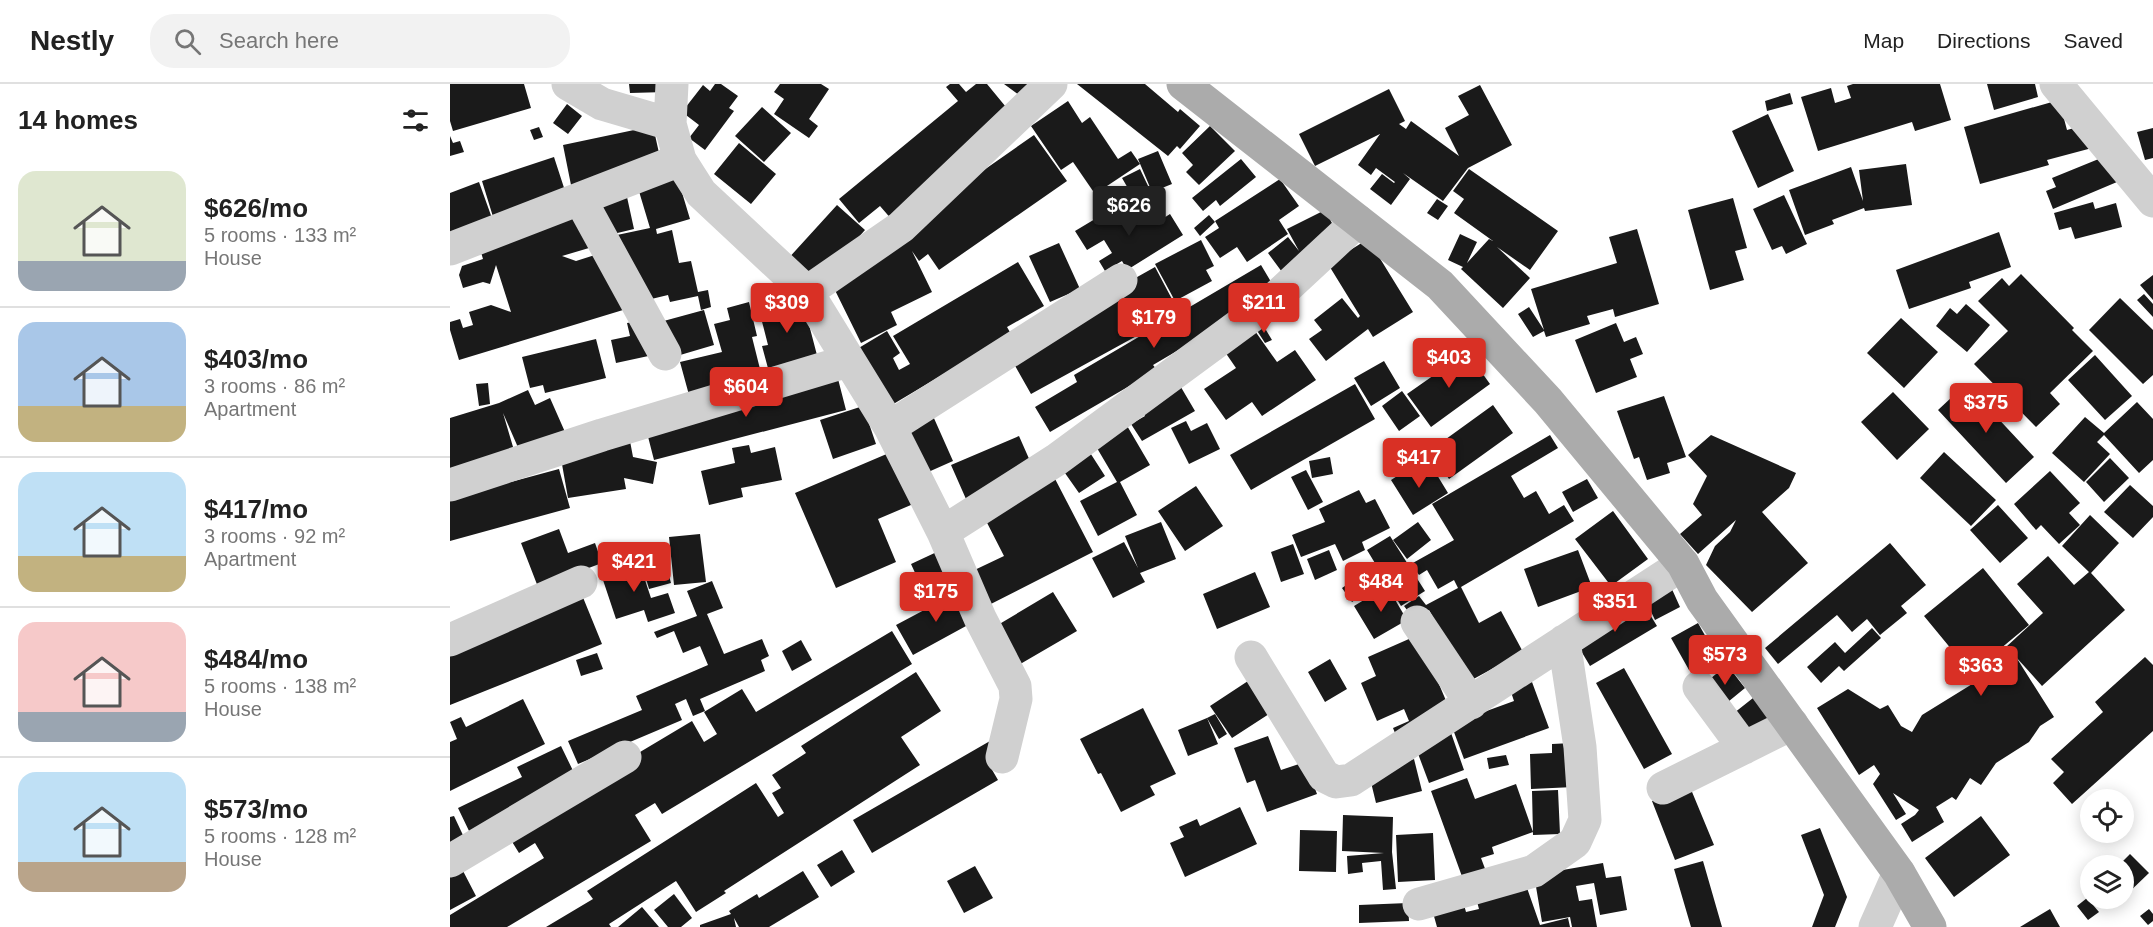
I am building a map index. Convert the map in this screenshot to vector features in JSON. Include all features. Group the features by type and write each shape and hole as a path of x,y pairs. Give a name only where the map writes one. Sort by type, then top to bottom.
{"main road":[{"path":"1183,84 1440,285 1548,401 1683,564 1702,600 1899,873 1930,927"}],"street":[{"path":"568,84 602,104 670,124"},
{"path":"672,84 670,124 680,160 701,193 807,292 890,427 943,532 980,618 1015,686 1016,699 1002,757"},
{"path":"807,292 901,227 1051,84"},
{"path":"2056,84 2153,201"},
{"path":"450,249 680,160"},
{"path":"580,199 664,354"},
{"path":"943,532 1056,460 1272,301 1358,221"},
{"path":"890,427 1121,280"},
{"path":"450,485 602,435 848,360"},
{"path":"1251,657 1324,776 1336,782 1351,780 1683,564"},
{"path":"450,639 581,582"},
{"path":"1417,622 1471,703"},
{"path":"1419,904 1534,871 1575,842 1585,820 1580,747 1564,641"},
{"path":"1699,687 1743,748"},
{"path":"1663,788 1792,724"},
{"path":"450,861 625,757"},
{"path":"1875,927 1899,873"}],"building":[{"path":"450,84 524,84 531,108 453,131 450,121"},
{"path":"629,84 666,84 666,92 630,93"},
{"path":"715,84 721,84 738,96 729,108 734,111 705,150 689,138 699,125 682,112 703,85 710,91"},
{"path":"780,84 821,84 829,89 809,119 818,126 809,138 774,114 784,99 774,92"},
{"path":"950,84 959,84 966,92 976,84 987,84 1015,118 893,221 880,206 859,223 839,199 958,101 946,87"},
{"path":"1004,84 1045,84 1031,104"},
{"path":"1077,84 1145,84 1178,112 1180,109 1200,126 1180,149 1177,146 1168,156"},
{"path":"1853,84 1940,84 1951,120 1915,131 1912,122 1818,151 1801,97 1831,88 1835,103 1851,98 1847,86"},
{"path":"1987,84 2035,84 2038,97 1994,110"},
{"path":"1480,85 1512,145 1468,168 1443,201 1403,173 1410,179 1391,205 1370,189 1382,174 1395,182 1376,168 1371,175 1358,165 1380,134 1315,166 1299,134 1389,89 1405,121 1399,124 1406,129 1411,121 1459,156 1445,128 1469,115 1458,96"},
{"path":"1790,93 1793,104 1767,111 1765,101"},
{"path":"2059,100 2067,130 2085,125 2092,148 2047,160 2049,165 1980,184 1964,127"},
{"path":"1068,101 1082,123 1090,117 1118,159 1131,151 1140,164 1095,194 1073,162 1061,170 1031,126"},
{"path":"567,104 582,116 568,134 553,123"},
{"path":"762,107 791,133 764,162 735,136"},
{"path":"1768,114 1794,171 1758,188 1732,131"},
{"path":"653,126 663,171 572,190 563,145"},
{"path":"1210,126 1235,151 1199,185 1186,172 1193,165 1182,153"},
{"path":"539,127 543,137 534,140 530,130"},
{"path":"2153,128 2153,158 2145,160 2137,132"},
{"path":"1034,135 1067,181 939,270 928,254 919,261 912,251 932,292 891,312 897,325 861,343 827,274 908,223"},
{"path":"450,136 453,143 460,141 464,152 450,156"},
{"path":"739,143 776,174 751,204 714,174"},
{"path":"1158,151 1172,184 1152,192 1138,159"},
{"path":"2106,156 2117,182 2053,209 2046,191 2056,187 2052,178"},
{"path":"554,157 567,197 494,220 482,181"},
{"path":"1241,159 1256,177 1220,206 1216,200 1203,211 1192,198"},
{"path":"1906,164 1912,205 1865,211 1864,208 1832,220 1834,224 1805,235 1789,190 1851,167 1863,201 1859,170"},
{"path":"1140,169 1149,188 1133,197 1122,178"},
{"path":"1469,169 1558,231 1530,270 1497,247 1530,278 1503,308 1461,269 1463,267 1448,260 1460,234 1477,242 1467,263 1489,239 1493,241 1454,213 1464,199 1453,191"},
{"path":"677,176 690,219 656,229 657,234 672,230 679,263 691,261 698,292 708,290 711,307 701,310 698,296 670,302 668,295 643,301 617,235 650,228 638,188"},
{"path":"1280,179 1299,206 1279,220 1288,234 1247,262 1237,247 1220,258 1205,237 1219,228 1215,221"},
{"path":"479,182 493,221 450,237 450,193"},
{"path":"1784,195 1807,244 1786,254 1782,246 1772,250 1753,209"},
{"path":"627,197 634,229 605,236 597,204"},
{"path":"1733,198 1747,248 1735,251 1744,280 1710,290 1688,210"},
{"path":"1437,199 1448,206 1438,220 1427,213"},
{"path":"2093,202 2095,209 2116,203 2122,227 2075,239 2071,227 2059,230 2054,213"},
{"path":"837,205 865,230 815,286 786,261"},
{"path":"1115,207 1126,226 1149,212 1156,223 1170,214 1183,235 1127,270 1122,261 1105,271 1099,261 1112,253 1104,240 1087,250 1075,231"},
{"path":"577,209 589,248 562,256 576,261 598,254 623,310 459,360 450,330 450,322 460,319 463,328 473,325 469,312 491,305 511,312 496,265 490,284 483,282 463,288 459,275 462,266 483,259 477,239"},
{"path":"1325,210 1340,238 1282,272 1268,253 1288,237 1299,251 1287,229"},
{"path":"1209,215 1215,222 1200,236 1194,228"},
{"path":"1637,229 1659,304 1615,317 1613,309 1587,316 1590,324 1546,337 1544,331 1533,337 1518,314 1529,307 1544,330 1531,289 1617,263 1609,237"},
{"path":"1999,232 2011,267 1969,282 1971,288 1909,309 1896,270"},
{"path":"1368,239 1413,312 1373,337 1368,329 1326,361 1309,339 1322,330 1314,320 1342,298 1358,318 1360,316 1328,264"},
{"path":"1201,240 1214,266 1206,270 1212,281 1175,301 1155,264"},
{"path":"1059,243 1080,289 1050,302 1029,256"},
{"path":"1018,262 1044,306 1007,327 1011,334 885,409 852,352 887,331 900,353 893,358 899,370 910,364 893,336"},
{"path":"1261,265 1277,292 1153,365 1157,370 1050,432 1035,407 1077,382 1074,375"},
{"path":"1155,267 1173,301 1147,316 1153,327 1031,394 1009,355 1098,299"},
{"path":"2021,274 2074,328 2072,330 2093,351 2050,393 2060,404 2036,427 1974,364 2008,331 1978,301 2002,278 2009,286"},
{"path":"2153,275 2153,300 2140,285"},
{"path":"801,294 818,359 769,372 762,346 768,345 758,306"},
{"path":"2144,294 2153,304 2153,317 2137,300"},
{"path":"2120,298 2153,330 2153,375 2143,384 2089,330"},
{"path":"749,302 757,336 752,337 762,377 689,395 680,362 722,352 714,324 730,320 727,308"},
{"path":"1966,304 1990,325 1967,352 1936,326 1950,308 1957,314"},
{"path":"704,310 714,345 670,358 660,322"},
{"path":"1901,318 1938,352 1904,388 1867,353"},
{"path":"645,320 653,355 616,363 611,340 630,336 627,323"},
{"path":"1616,323 1624,342 1636,337 1643,354 1630,359 1637,377 1596,393 1575,340"},
{"path":"1263,325 1272,340 1265,343 1256,329"},
{"path":"1255,331 1277,362 1295,350 1316,380 1262,416 1252,402 1226,420 1204,389 1236,368 1225,352"},
{"path":"596,339 606,378 545,393 543,385 530,388 522,357"},
{"path":"1467,352 1490,384 1431,427 1407,394"},
{"path":"2095,355 2132,396 2105,420 2068,380"},
{"path":"1384,361 1400,388 1371,406 1354,378"},
{"path":"837,375 846,410 654,460 645,425"},
{"path":"1175,377 1195,411 1142,441 1131,424 1145,416 1135,399"},
{"path":"488,383 490,404 479,406 476,384"},
{"path":"1355,384 1375,419 1251,490 1230,455"},
{"path":"1966,384 2034,457 2006,483 1938,410"},
{"path":"528,390 535,405 550,398 565,432 520,452 503,413 516,457 450,477 450,418 499,403"},
{"path":"1402,391 1420,416 1399,431 1382,406"},
{"path":"1893,392 1929,429 1897,460 1861,422"},
{"path":"1664,396 1686,457 1667,463 1670,473 1647,480 1639,457 1634,459 1617,411"},
{"path":"2137,402 2153,419 2153,460 2139,473 2104,435 2097,442 2110,454 2084,482 2052,453 2085,417 2104,433"},
{"path":"1493,405 1513,433 1449,479 1438,463 1455,451 1446,439"},
{"path":"863,406 876,444 833,459 820,420"},
{"path":"933,416 953,461 926,473 906,428"},
{"path":"1186,421 1191,431 1207,423 1220,449 1189,464 1171,428"},
{"path":"1126,424 1150,465 1120,482 1137,515 1098,536 1080,501 1117,482 1094,443"},
{"path":"1550,435 1558,448 1511,476 1524,498 1536,491 1549,514 1564,505 1574,521 1461,587 1479,623 1501,611 1523,652 1468,682 1429,610 1424,613 1423,631 1404,606 1419,596 1426,605 1458,588 1454,580 1438,589 1427,570 1419,575 1411,564 1454,540 1432,504"},
{"path":"1711,435 1796,473 1789,488 1762,512 1808,563 1752,612 1706,565 1715,546 1730,532 1736,520 1698,554 1680,534 1702,515 1693,504 1707,476 1688,455"},
{"path":"1019,436 1034,470 966,499 951,465"},
{"path":"630,441 633,457 657,462 653,484 624,478 626,489 568,498 560,453"},
{"path":"749,445 751,453 775,447 782,480 741,488 743,497 709,505 701,471 735,463 732,448"},
{"path":"1087,448 1105,476 1079,493 1060,466"},
{"path":"896,450 918,502 878,519 896,562 836,588 795,493"},
{"path":"1944,452 1996,500 1971,526 1920,478"},
{"path":"1330,457 1333,474 1312,478 1309,461"},
{"path":"2110,458 2129,478 2104,502 2086,482"},
{"path":"1416,464 1423,476 1434,470 1448,493 1413,515 1391,480"},
{"path":"559,469 570,508 450,541 450,493 500,485"},
{"path":"1306,470 1323,502 1308,510 1291,477"},
{"path":"2050,471 2080,503 2069,513 2080,525 2059,544 2041,525 2036,530 2014,504"},
{"path":"1053,475 1093,552 981,609 964,575 1004,556 981,511"},
{"path":"1587,479 1598,498 1573,512 1562,492"},
{"path":"2130,485 2153,506 2153,517 2133,538 2104,512"},
{"path":"1196,486 1223,526 1185,551 1158,511"},
{"path":"1359,490 1366,503 1375,499 1390,528 1362,542 1365,550 1343,561 1335,544 1301,557 1292,535 1325,522 1319,509"},
{"path":"1998,505 2028,538 2000,563 1970,530"},
{"path":"1613,511 1648,559 1611,586 1575,539"},
{"path":"2090,515 2119,543 2091,573 2125,610 2042,686 2006,647 2043,613 2017,584 2048,556 2074,585 2089,572 2062,546"},
{"path":"1161,522 1176,559 1140,573 1145,582 1113,598 1092,558 1124,542 1138,568 1125,536"},
{"path":"1418,522 1431,540 1407,559 1393,540"},
{"path":"559,529 568,553 595,543 602,563 538,587 521,543"},
{"path":"700,534 706,582 674,585 669,537"},
{"path":"1390,536 1425,591 1401,606 1367,550"},
{"path":"1890,543 1926,585 1901,606 1907,613 1880,635 1867,619 1852,632 1837,615 1778,664 1765,648"},
{"path":"1293,544 1304,574 1281,582 1271,552"},
{"path":"941,550 957,585 927,599 911,564"},
{"path":"1329,550 1337,570 1315,580 1307,559"},
{"path":"1578,550 1592,587 1538,607 1524,569"},
{"path":"662,551 671,583 649,589 640,557"},
{"path":"638,559 651,598 668,593 675,613 648,622 644,610 616,619 600,571"},
{"path":"1373,567 1383,581 1352,602 1342,588"},
{"path":"1983,568 2029,625 1971,673 1924,616"},
{"path":"1255,572 1270,607 1217,629 1203,594"},
{"path":"712,581 723,608 707,614 724,654 762,639 769,656 761,660 765,671 700,699 705,711 693,716 686,699 675,704 682,720 578,764 568,741 642,710 636,696 708,665 700,646 683,653 674,631 657,638 654,632 697,616 687,591"},
{"path":"1387,586 1407,620 1374,639 1354,606"},
{"path":"1671,587 1680,607 1655,620 1645,599"},
{"path":"960,591 977,620 913,655 896,625"},
{"path":"1053,592 1077,631 1015,667 991,629"},
{"path":"582,595 602,644 450,705 450,648"},
{"path":"1641,600 1657,626 1590,666 1574,639"},
{"path":"1698,623 1716,655 1689,670 1671,638"},
{"path":"1872,628 1881,638 1844,671 1839,666 1821,683 1807,667 1835,642 1845,653"},
{"path":"892,631 912,664 662,814 655,803 635,815 651,841 507,927 450,927 450,915 544,858 535,843 519,853 506,832 692,721 704,742 717,734 704,712 742,689 756,712"},
{"path":"1418,635 1450,710 1395,733 1393,728 1409,721 1404,709 1377,721 1361,683 1376,676 1368,657"},
{"path":"801,640 812,660 792,671 782,651"},
{"path":"597,653 603,669 581,676 576,660"},
{"path":"2016,657 2054,717 2040,726 2029,742 1996,763 1981,785 1970,778 1956,800 1952,797 1936,807 1944,822 1912,842 1901,824 1919,810 1893,793 1906,814 1896,820 1873,784 1880,774 1874,765 1859,775 1817,708 1848,689 1880,709 1888,705 1901,726 1912,732 1922,715"},
{"path":"2145,657 2153,665 2153,731 2089,789 2080,789 2080,797 2072,804 2053,783 2064,772 2051,759 2103,712 2095,702"},
{"path":"1330,659 1347,689 1325,702 1308,672"},
{"path":"1727,665 1745,688 1723,706 1705,683"},
{"path":"1624,668 1672,754 1644,769 1596,683"},
{"path":"916,672 941,711 901,737 920,765 724,891 726,893 696,912 676,881 609,924 611,927 546,927 593,899 587,891 756,783 778,817 784,813 772,793 781,788 772,775 806,753 801,746"},
{"path":"1248,681 1269,714 1232,738 1210,706"},
{"path":"1532,682 1549,728 1464,759 1451,724 1514,701 1510,689"},
{"path":"1753,698 1770,719 1746,738 1729,717"},
{"path":"523,699 545,744 450,791 450,742 457,739 450,722 461,717 466,727"},
{"path":"1143,708 1176,774 1150,786 1155,795 1121,812 1080,739"},
{"path":"1215,714 1227,734 1219,739 1207,718"},
{"path":"1207,718 1218,744 1188,756 1178,730"},
{"path":"1450,730 1464,770 1429,783 1414,743"},
{"path":"1268,736 1281,770 1305,762 1317,794 1267,812 1255,780 1247,783 1234,748"},
{"path":"990,741 987,761 998,780 872,853 853,820"},
{"path":"1572,743 1574,787 1531,789 1530,754 1552,753 1552,744"},
{"path":"561,746 578,781 470,833 458,808 522,777 517,767"},
{"path":"1506,755 1509,765 1489,769 1487,758"},
{"path":"1414,759 1422,791 1376,803 1368,770"},
{"path":"1467,778 1475,799 1516,784 1533,832 1492,847 1494,854 1481,858 1487,874 1464,882 1431,791"},
{"path":"1690,787 1714,845 1675,860 1652,801"},
{"path":"1558,790 1560,834 1533,835 1532,791"},
{"path":"1240,807 1257,844 1185,877 1170,843 1184,837 1179,827 1197,819 1200,826"},
{"path":"1343,815 1393,817 1392,852 1396,889 1383,890 1381,861 1362,863 1363,872 1348,874 1347,856 1384,853 1342,851"},
{"path":"454,816 469,848 450,856 450,817"},
{"path":"1981,816 2010,855 1954,897 1925,858"},
{"path":"1820,828 1847,897 1835,927 1812,927 1824,895 1801,835"},
{"path":"1300,830 1337,831 1336,872 1299,871"},
{"path":"1433,833 1435,880 1398,882 1396,835"},
{"path":"842,850 855,872 831,887 817,865"},
{"path":"2134,858 2149,873 2134,887"},
{"path":"1703,861 1722,927 1691,927 1674,869"},
{"path":"1603,863 1606,878 1621,876 1627,910 1600,915 1594,883 1576,886 1579,901 1592,899 1597,927 1572,927 1570,917 1542,922 1534,875"},
{"path":"975,866 993,898 964,913 947,881"},
{"path":"462,869 476,896 450,910 450,876"},
{"path":"803,871 819,897 769,927 739,927 734,918 736,927 700,927 700,925 731,914 729,911 757,894 759,898"},
{"path":"1527,888 1540,925 1568,918 1570,927 1437,927 1430,902 1461,894 1466,912 1479,909 1476,898"},
{"path":"674,894 692,918 681,927 668,927 654,910"},
{"path":"1408,903 1409,921 1359,923 1359,905"},
{"path":"2080,904 2080,909 2096,909 2099,912 2088,920 2077,906"},
{"path":"642,907 659,927 618,927"},
{"path":"2050,909 2060,927 2020,927"},
{"path":"2149,909 2153,914 2153,921 2148,925 2140,916"}]}
